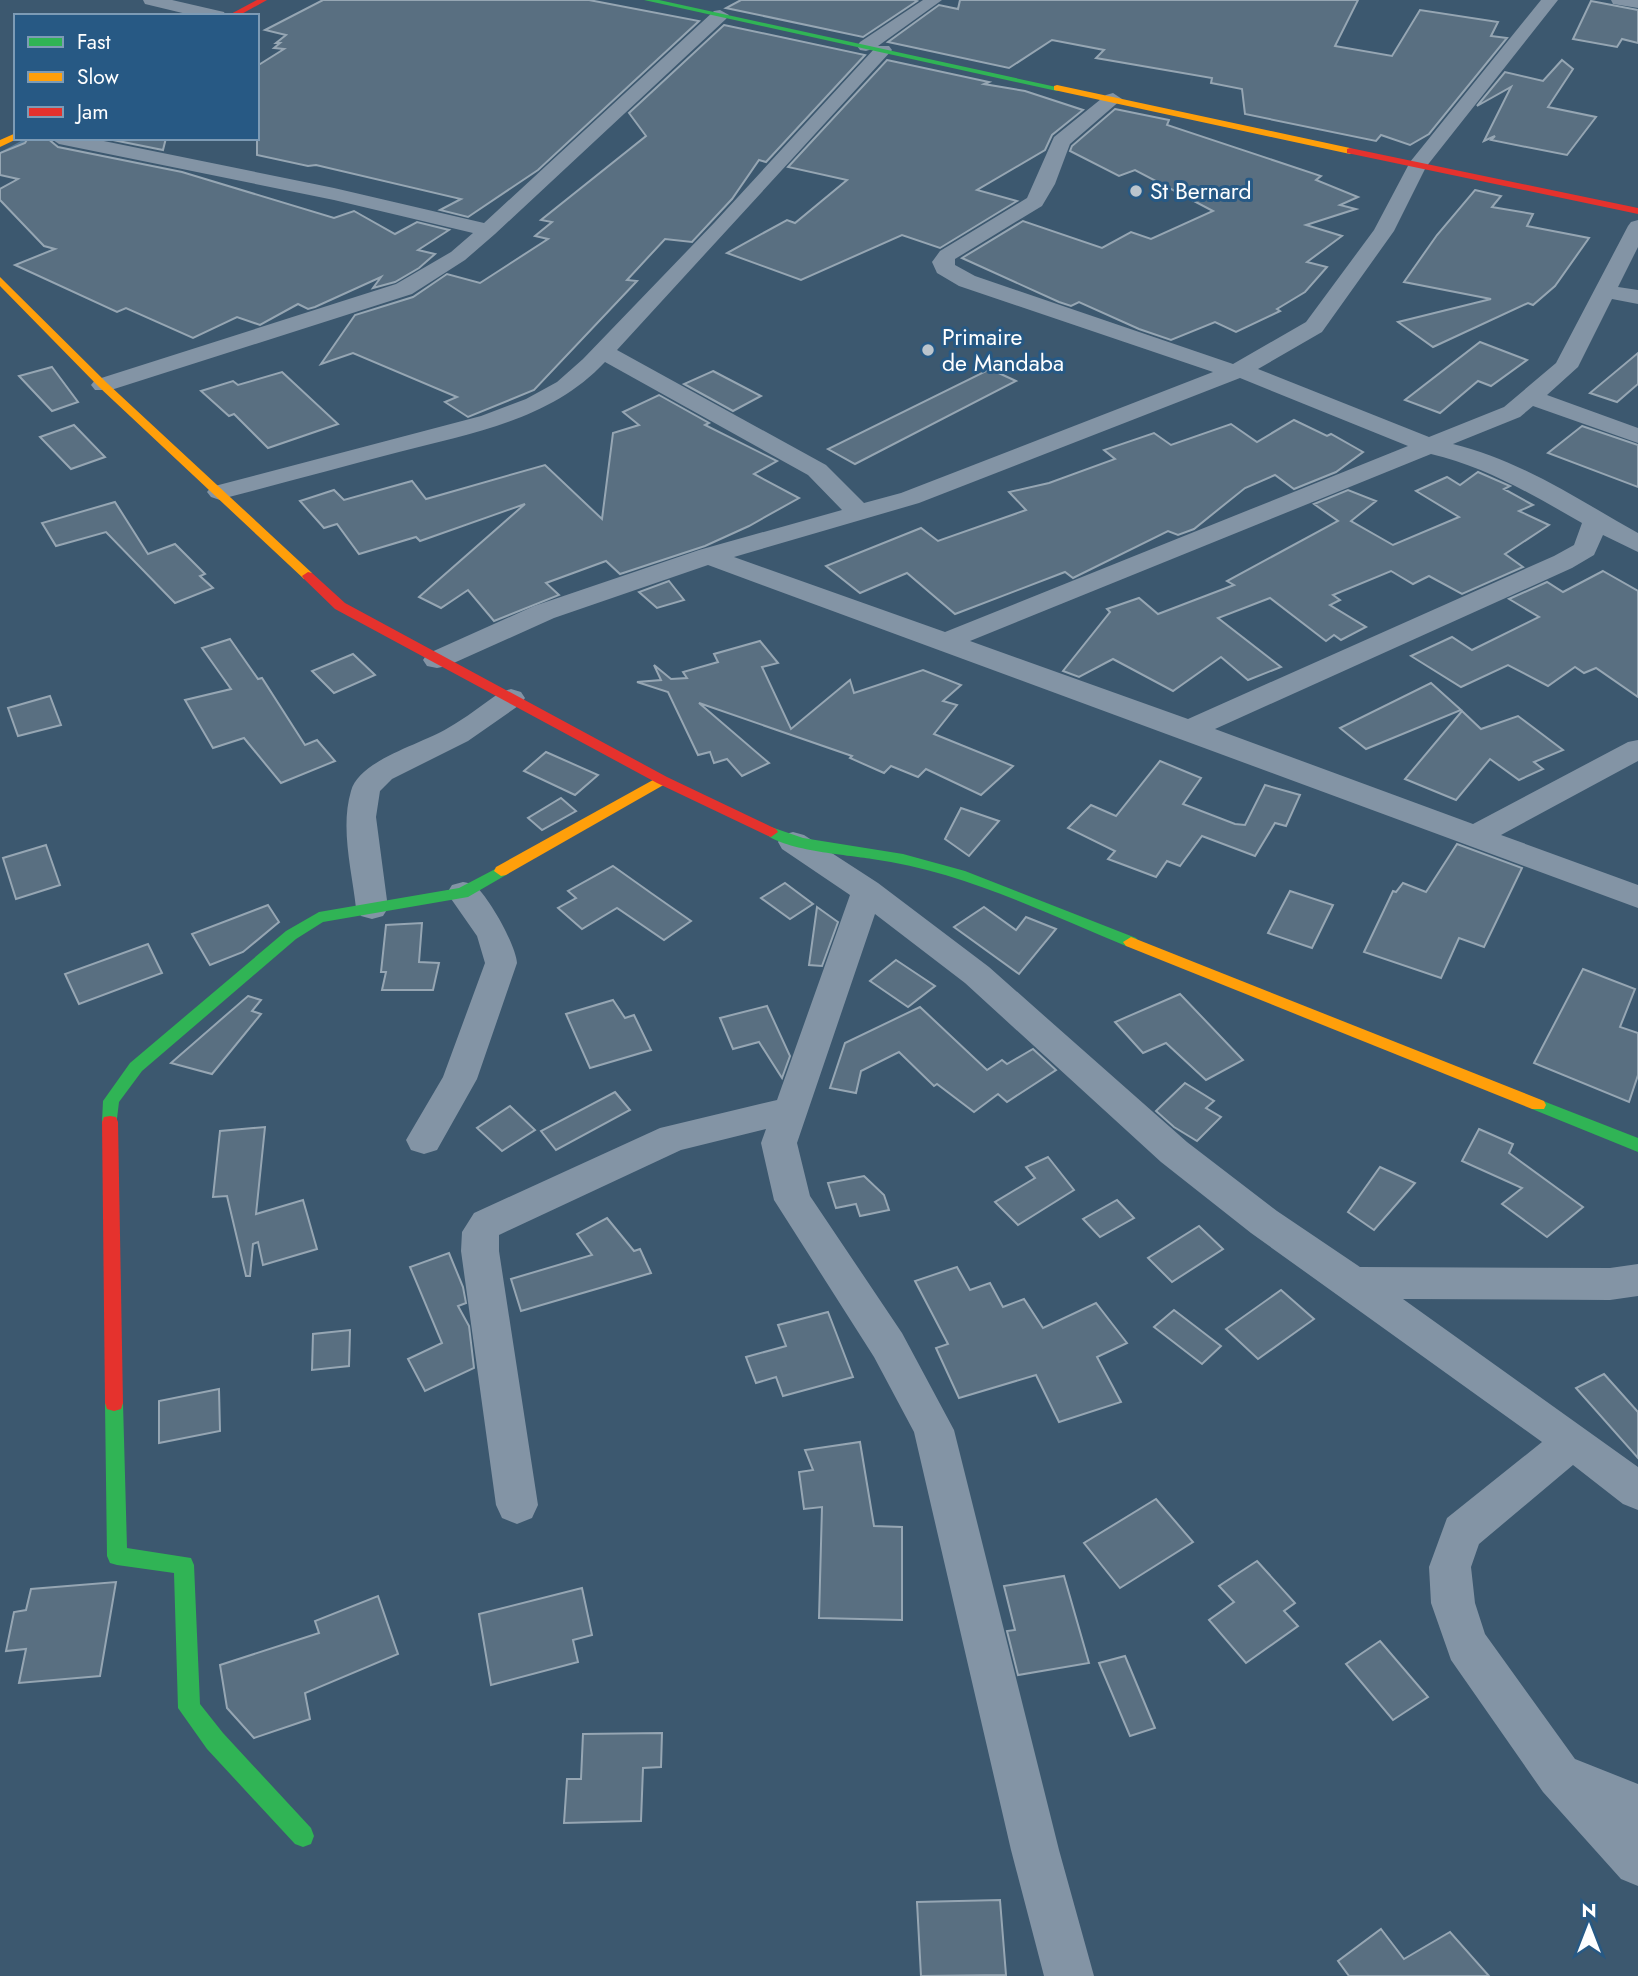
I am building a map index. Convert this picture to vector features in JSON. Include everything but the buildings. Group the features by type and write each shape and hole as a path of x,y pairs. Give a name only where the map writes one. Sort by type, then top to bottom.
{"street":[{"path":"150,0 210,14"},
{"path":"235,14 263,0"},
{"path":"648,0 1638,211"},
{"path":"219,492 489,421 534,404 565,387 721,227 874,48 934,0"},
{"path":"437,660 544,612 708,556 910,498 1238,371 1314,327 1384,231 1417,166 1550,0"},
{"path":"1619,0 1638,4"},
{"path":"103,385 404,289 458,256 488,230 720,15"},
{"path":"1113,99 1061,141 1045,184 1035,202 947,255 943,262 945,268 967,281 1238,371 1430,446 1467,455 1521,478 1638,544"},
{"path":"69,140 334,194 488,230"},
{"path":"947,641 1512,412 1566,367 1638,226"},
{"path":"0,280 103,385 340,606 662,779 793,842 867,891 977,975 1174,1152 1264,1222 1353,1283 1504,1395 1573,1441 1638,1491"},
{"path":"1606,291 1638,297"},
{"path":"602,351 817,470 859,513"},
{"path":"1530,397 1638,436"},
{"path":"1189,730 1563,562 1585,549 1596,520"},
{"path":"708,556 947,641 1638,897"},
{"path":"372,908 361,817 366,788 382,772 458,734 511,698"},
{"path":"1475,836 1638,749"},
{"path":"303,1836 215,1741 190,1708 184,1565 117,1556 108,1145 111,1101 136,1067 292,935 318,917 463,893 662,779"},
{"path":"793,842 904,859 996,888 1638,1144"},
{"path":"867,891 779,1143 792,1200 888,1345 934,1430 1035,1850 1069,1976"},
{"path":"424,1140 460,1079 501,963 496,942 463,893"},
{"path":"517,1505 480,1251 481,1232 486,1224 673,1138 790,1110"},
{"path":"1353,1283 1610,1284 1638,1280"},
{"path":"1573,1441 1462,1532 1450,1567 1452,1603 1467,1645 1559,1776 1638,1862"},
{"path":"1559,1776 1638,1807"}],"waterway":[{"path":"0,155 28,140"}],"traffic: fast":[{"path":"648,0 1057,88"},
{"path":"771,832 803,843 931,866 1018,896 1131,942"},
{"path":"110,1122 111,1101 136,1067 291,935 319,917 463,893 501,871"},
{"path":"1538,1105 1638,1145"},
{"path":"114,1403 117,1556 184,1565 189,1708 215,1741 303,1836"}],"traffic: slow":[{"path":"1057,88 1350,151"},
{"path":"0,144 14,137"},
{"path":"0,280 103,385 308,576"},
{"path":"501,871 662,780"},
{"path":"1131,942 1538,1105"}],"traffic: jam":[{"path":"235,14 263,0"},
{"path":"1350,151 1638,211"},
{"path":"308,576 340,606 662,780 771,832"},
{"path":"110,1122 114,1403"}],"place":[{"name":"St Bernard","path":"1136,191"},
{"name":"Primaire de Mandaba","path":"928,350"}]}
